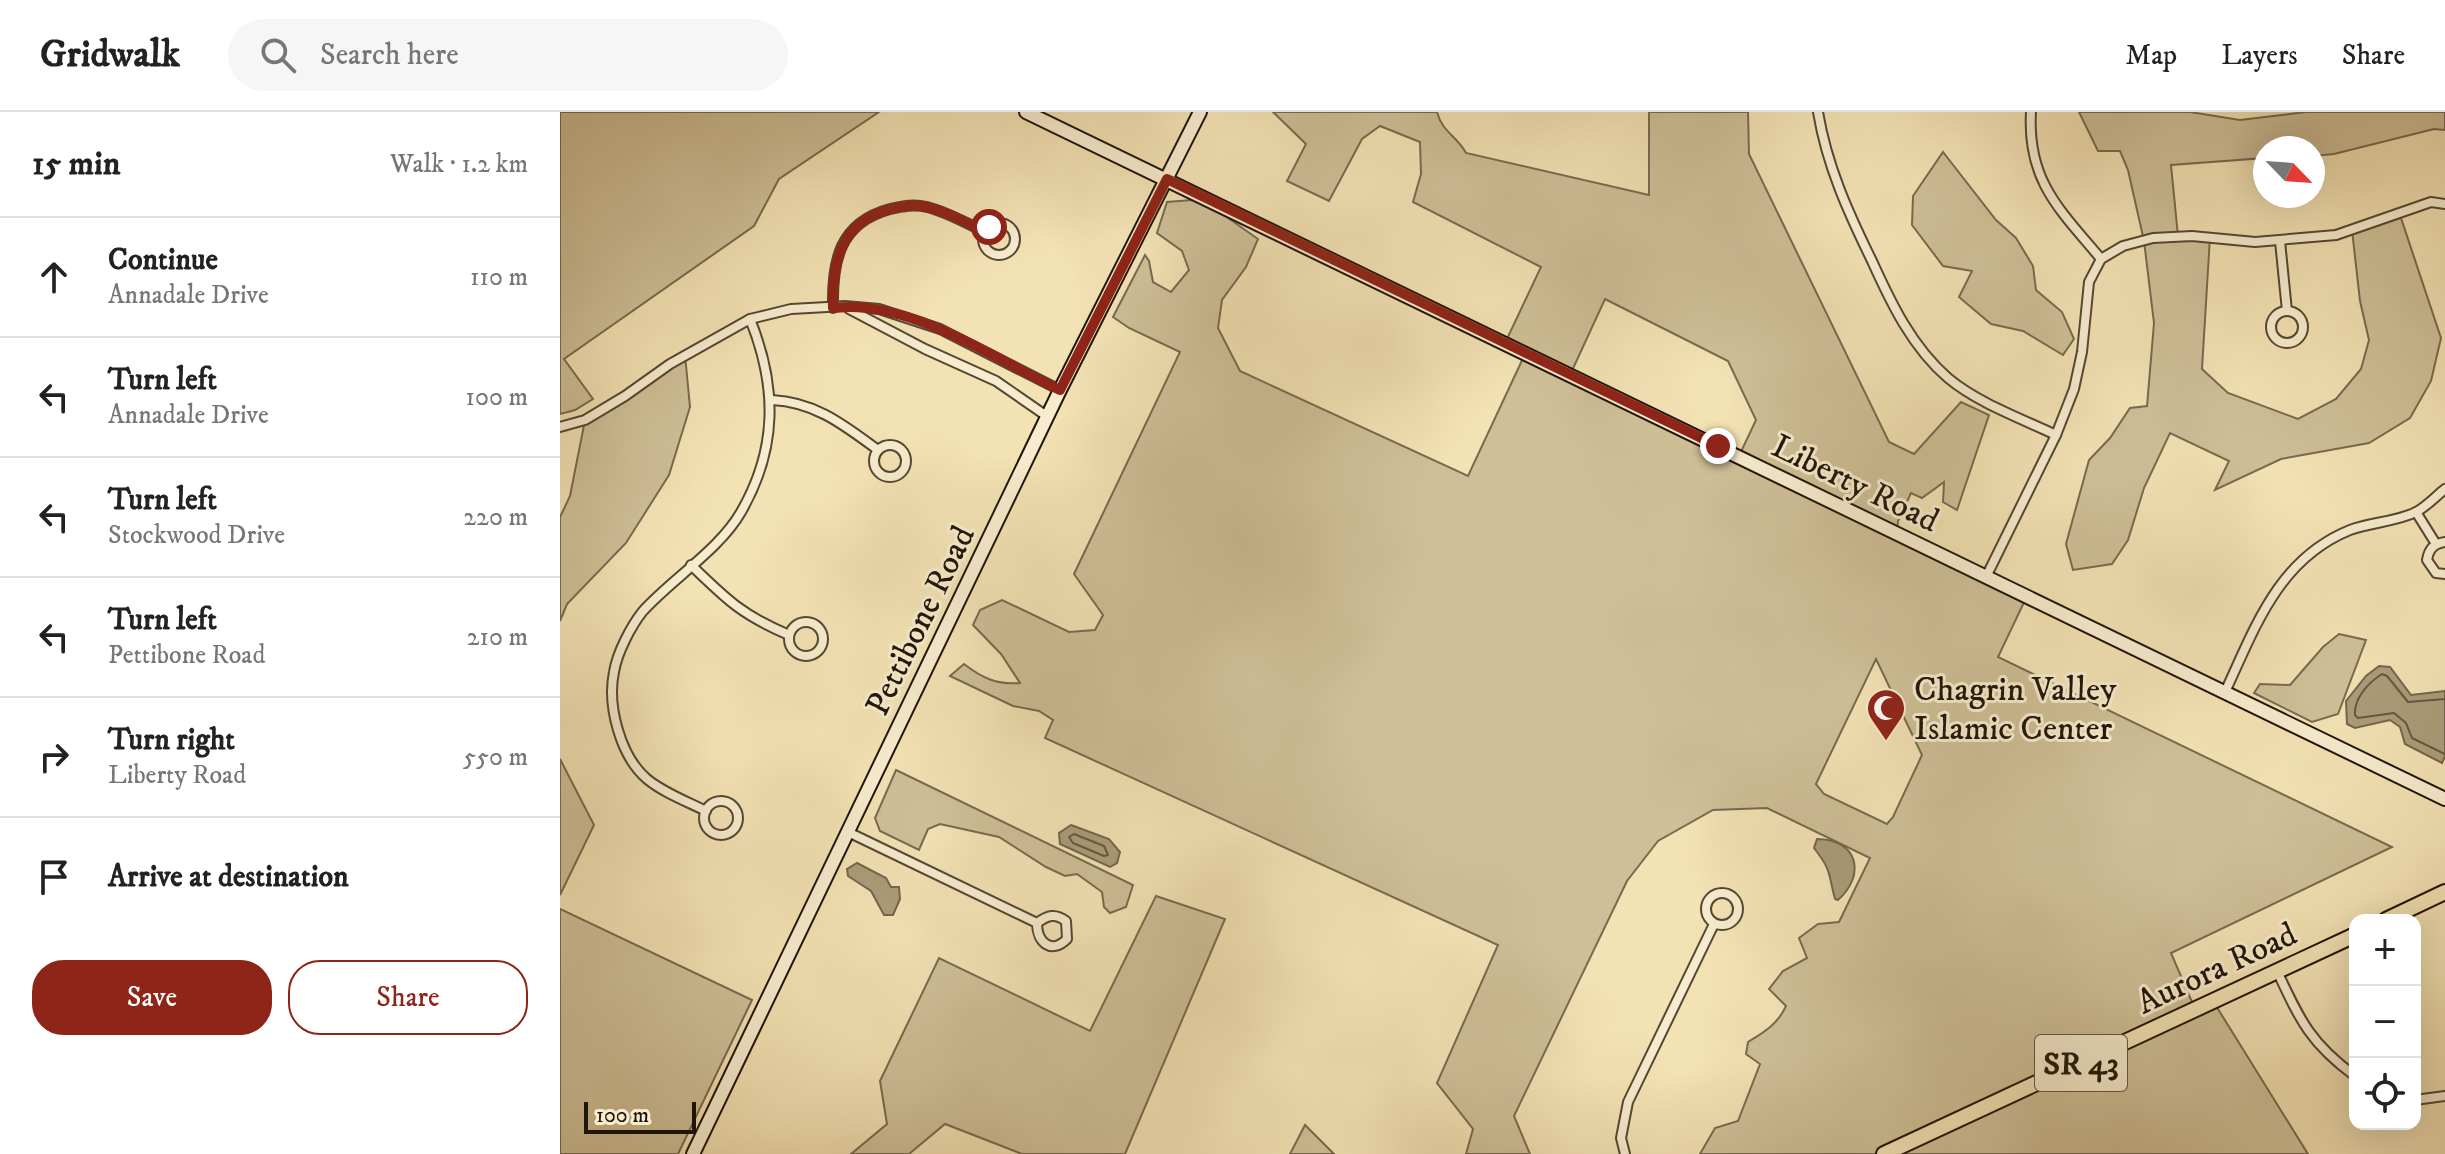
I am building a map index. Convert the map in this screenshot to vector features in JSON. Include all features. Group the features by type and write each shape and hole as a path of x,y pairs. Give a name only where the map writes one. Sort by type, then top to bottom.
{"main road":[{"path":"2399,914 2445,892"},
{"name":"Aurora Road","path":"1884,1154 2349,938"}],"street":[{"name":"Liberty Road","path":"1026,112 2445,799"},
{"name":"Pettibone Road","path":"693,1154 1060,390 1200,112"},
{"path":"1818,112 1823,144 1834,178 1889,299 1920,349 1949,379 1984,401 2056,435"},
{"path":"2031,112 2029,140 2047,193 2101,259"},
{"path":"1986,577 2056,435 2074,389 2082,352 2089,282 2101,259 2123,246 2153,238 2192,236 2255,242 2336,235 2431,202 2445,204"},
{"path":"833,308 833,280 839,252 854,228 871,215 905,205 924,206 985,232"},
{"path":"993,224 1009,226 1015,235 1014,246 1007,253 992,254 985,247 985,232 993,224"},
{"path":"2280,241 2287,311"},
{"path":"560,427 585,420 670,364 750,319 791,309 845,306 879,309 940,329 1060,390"},
{"path":"845,306 925,349 985,376 1048,417"},
{"path":"2287,311 2300,316 2303,331 2294,342 2285,344 2272,335 2271,329 2272,321 2278,314 2287,311"},
{"path":"706,811 667,793 645,777 631,760 619,732 612,693 614,670 641,613 741,513 766,457 772,400 761,346 750,319"},
{"path":"985,376 984,363 987,358 995,358"},
{"path":"772,400 789,402 827,415 846,425 878,450"},
{"path":"888,445 903,451 907,462 903,472 893,477 879,473 874,465 878,450 888,445"},
{"path":"2225,692 2268,600 2283,580 2327,543 2350,530 2416,512 2445,489"},
{"path":"2416,512 2440,543 2428,552 2427,560 2436,573 2445,574"},
{"path":"691,565 728,602 789,635 793,651 803,656 814,654 821,646 822,635 811,623 795,626 789,635"},
{"path":"719,801 730,804 738,818 734,829 725,835 709,831 704,821 706,811 719,801"},
{"path":"848,832 1037,923"},
{"path":"1722,893 1731,895 1738,907 1735,920 1727,925 1714,924 1707,917 1707,903 1712,896 1722,893"},
{"path":"1048,916 1059,916 1066,921 1067,939 1056,946 1046,946 1040,940 1037,923 1048,916"},
{"path":"1625,1154 1621,1138 1628,1102 1714,924"},
{"path":"2277,971 2315,1043 2349,1071"},
{"path":"2421,1099 2445,1096"}],"shaded area":[{"path":"560,112 879,112 779,179 754,226 564,359 593,399 575,410 560,414"},
{"path":"1273,112 1437,112 1442,124 1466,153 1649,195 1649,112 1748,112 1749,154 1889,442 1914,454 1961,402 1989,415 1957,510 1943,502 1944,482 1922,498 1911,493 1898,521 1897,533 2027,596 1998,657 2392,847 2171,953 2195,1009 2213,1001 2308,1154 1700,1154 1715,1128 1738,1121 1760,1064 1746,1054 1748,1042 1775,1023 1786,1006 1769,989 1783,971 1807,958 1799,938 1818,924 1839,922 1870,858 1767,808 1713,810 1658,841 1627,881 1514,1116 1530,1154 1466,1154 1473,1129 1437,1083 1498,945 1045,738 1053,720 1039,711 1013,706 950,676 964,664 990,680 1020,683 1001,654 973,625 980,610 1002,600 1069,632 1095,630 1103,615 1074,574 1180,352 1113,317 1145,255 1153,282 1171,292 1189,270 1182,251 1157,233 1167,202 1192,200 1211,206 1258,239 1246,267 1222,300 1218,328 1240,371 1468,476 1525,354 1505,343 1541,267 1413,202 1421,174 1420,142 1380,126 1362,139 1329,201 1287,181 1306,144","holes":["1605,299 1728,361 1756,420 1739,456 1570,375","1876,659 1922,755 1887,824 1824,794 1816,784"]},
{"path":"2079,112 2190,112 2240,120 2306,112 2445,112 2445,130 2434,129 2334,154 2325,155 2325,136 2253,136 2253,159 2171,165 2178,236 2210,237 2202,369 2228,393 2298,419 2336,399 2361,369 2369,340 2360,301 2352,230 2399,212 2441,338 2431,381 2410,418 2369,443 2281,459 2215,490 2229,461 2170,433 2144,488 2128,540 2112,564 2073,570 2066,544 2089,460 2110,438 2130,408 2147,406 2154,323 2144,241 2128,170 2120,151 2098,151"},
{"path":"1943,152 1996,220 2016,238 2033,266 2036,290 2062,312 2074,339 2063,355 2023,331 1991,324 1959,297 1972,271 1943,266 1912,225 1913,196"},
{"path":"685,355 690,407 669,475 626,543 567,604 560,621 560,517 570,496 585,420"},
{"path":"2339,634 2366,640 2338,714 2312,722 2254,693 2260,684 2290,685 2323,647"},
{"path":"560,759 594,825 560,895"},
{"path":"896,770 1133,885 1126,907 1110,913 1104,907 1102,892 1077,874 1065,876 1046,867 999,837 940,824 928,829 919,850 880,831 875,818"},
{"path":"1156,896 1225,919 1125,1154 1022,1154 945,1124 909,1154 851,1154 887,1124 880,1081 939,958 1090,1031"},
{"path":"560,909 752,1000 678,1154 560,1154"},
{"path":"1305,1125 1334,1154 1290,1154"}],"water":[{"path":"2379,666 2390,667 2411,695 2445,691 2445,756 2442,763 2405,744 2400,727 2390,720 2355,728 2347,724 2346,701 2366,676"},
{"path":"1071,825 1109,839 1120,852 1117,863 1110,867 1060,844 1059,833"},
{"path":"1817,839 1841,845 1849,851 1853,860 1853,880 1838,900 1835,899 1827,867 1814,848"},
{"path":"857,863 886,878 891,887 899,887 900,899 893,915 884,915 871,891 848,876 847,869"}],"place":[{"name":"Chagrin Valley Islamic Center","path":"1886,742"}],"route":[{"path":"989,227 985,232 924,206 905,205 871,215 854,228 839,252 833,280 833,308 879,309 940,329 1060,390 1167,179 1718,446"}]}
